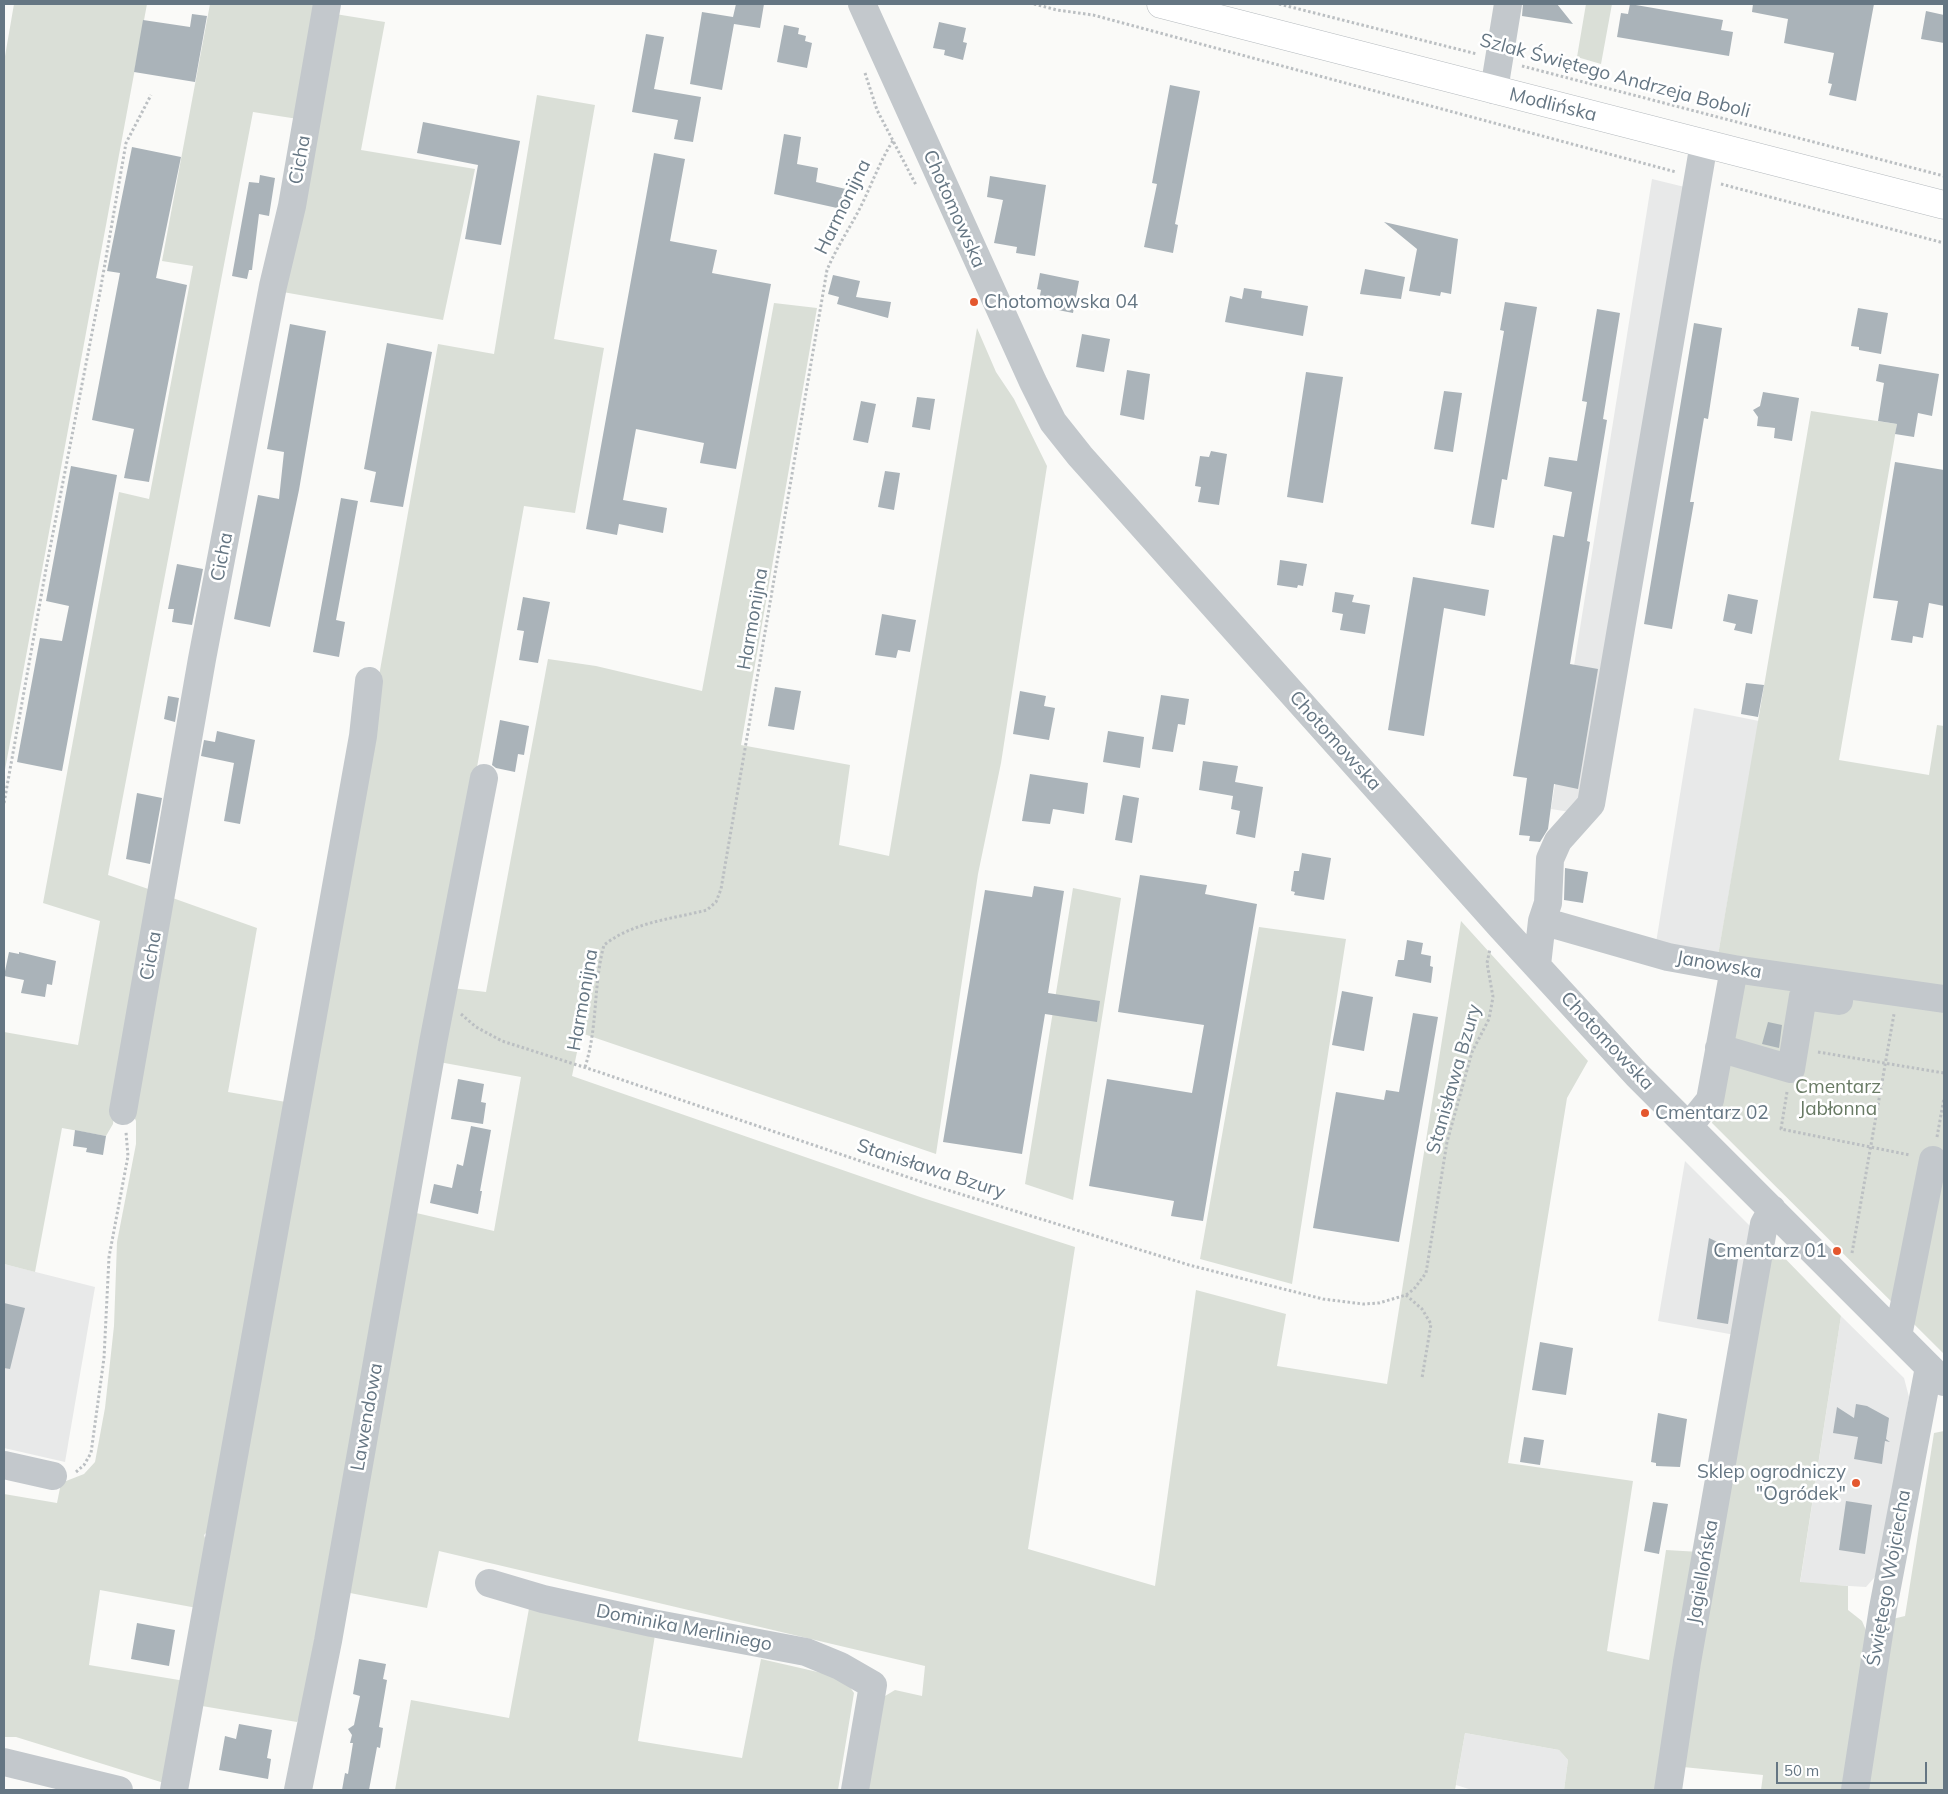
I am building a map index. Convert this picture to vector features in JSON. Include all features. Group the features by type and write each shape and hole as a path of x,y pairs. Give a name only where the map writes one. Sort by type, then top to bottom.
{"main road":[{"name":"Modlińska","path":"1161,4 1944,205"}],"street":[{"name":"Cicha","path":"124,1111 202,659 273,286 292,206 327,4"},
{"name":"Chotomowska","path":"862,4 1053,422 1080,456 1501,927 1637,1075 1937,1374"},
{"path":"1494,90 1508,4"},
{"path":"1537,966 1542,921 1548,903 1550,859 1558,841 1592,804 1704,143"},
{"path":"174,1790 359,756 369,681"},
{"name":"Lawendowa","path":"298,1790 328,1641 433,1043 484,778"},
{"name":"Janowska","path":"1542,921 1668,957 1944,999"},
{"path":"1688,1126 1710,1100 1734,968"},
{"path":"1718,1048 1793,1059 1803,996 1944,1016"},
{"path":"1898,1336 1933,1160"},
{"name":"Jagiellońska","path":"1668,1790 1689,1652 1764,1224 1772,1209"},
{"name":"Świętego Wojciecha","path":"1855,1790 1883,1608 1924,1384 1937,1374"},
{"path":"4,1465 53,1476"},
{"name":"Dominika Merliniego","path":"489,1583 543,1599 643,1621 806,1652 840,1666 873,1685 855,1790"},
{"path":"4,1762 58,1782 119,1790"}],"path":[{"path":"1034,4 1112,20 1944,243"},
{"name":"Szlak Świętego Andrzeja Boboli","path":"1279,4 1944,176"},
{"path":"4,803 46,569 100,292 126,143 150,95"},
{"name":"Harmonijna","path":"585,1067 592,1041 596,991 604,945 617,935 638,926 708,910 716,902 722,879 827,270 835,251 863,203 882,158 897,133 913,119"},
{"name":"Stanisława Bzury","path":"460,1013 476,1027 502,1041 585,1067 928,1184 1189,1266 1323,1299 1378,1304 1406,1295 1414,1289 1426,1273 1447,1142 1472,1052 1489,1019 1493,997 1487,963 1492,940 1501,927"},
{"path":"1852,1253 1895,1009"},
{"path":"1944,1073 1886,1063 1793,1059 1781,1129 1933,1160 1944,1098"},
{"path":"53,1476 78,1472 91,1453 104,1358 109,1257 128,1156 124,1111"},
{"path":"1406,1295 1422,1309 1431,1324 1422,1378"}],"shaded area":[{"path":"1652,179 1701,191 1596,816 1551,809"},
{"path":"1694,708 1759,721 1717,961 1655,949"},
{"path":"1685,1161 1753,1229 1735,1335 1658,1321"},
{"path":"4,1264 95,1287 65,1462 4,1448"},
{"name":"Sklep ogrodniczy \"Ogródek\"","path":"1841,1316 1904,1378 1909,1397 1882,1569 1866,1587 1800,1583"},
{"path":"1465,1733 1559,1750 1568,1760 1564,1790 1472,1790 1456,1785"}],"green space":[{"path":"14,4 147,4 4,775 4,62"},
{"path":"210,4 319,4 298,119 253,112 108,875 157,892 115,1096 113,1124 106,1136 62,1128 35,1272 4,1264 4,1032 78,1045 100,921 43,903 119,492 149,499 193,266 162,261"},
{"path":"1586,4 1612,4 1601,64 1577,57"},
{"path":"329,13 385,22 361,150 475,169 443,320 277,291"},
{"path":"537,95 595,105 554,339 604,348 575,513 524,506 310,1695 297,1722 196,1705 438,344 494,354"},
{"path":"774,303 817,308 741,745 850,765 839,845 889,856 977,328 996,372 1014,399 1047,466 1001,763 978,874 936,1154 581,1033 572,1076 923,1198 1075,1247 1028,1549 1155,1586 1196,1290 1286,1314 1277,1366 1387,1384 1461,921 1588,1061 1567,1098 1508,1463 1633,1481 1607,1651 1649,1660 1666,1550 1700,1552 1658,1790 1564,1790 1568,1760 1559,1750 1465,1733 1455,1790 865,1790 880,1699 895,1690 922,1696 925,1666 439,1551 427,1608 345,1592 412,1212 494,1231 521,1077 439,1062 452,988 486,992 548,659 596,666 702,691"},
{"path":"1811,411 1897,424 1839,760 1929,775 1937,725 1944,726 1944,992 1717,961"},
{"path":"1073,888 1121,898 1073,1200 1025,1184"},
{"path":"167,896 257,928 228,1092 286,1102 214,1525 204,1535 208,1547 197,1608 100,1590 89,1665 185,1681 164,1783 16,1737 4,1737 4,1494 57,1503 61,1483 84,1474 95,1462 105,1408 114,1326 117,1242 136,1144 136,1121 130,1108"},
{"path":"1259,927 1346,939 1292,1284 1200,1259"},
{"name":"Cmentarz Jabłonna","path":"1742,976 1944,1005 1944,1354 1712,1123"},
{"path":"1770,1243 1841,1316 1800,1582 1848,1586 1848,1610 1862,1621 1868,1635 1845,1790 1761,1790 1763,1775 1683,1767"},
{"path":"1944,1431 1944,1790 1861,1790 1884,1621 1905,1616 1934,1433"},
{"path":"530,1603 655,1635 638,1741 742,1758 761,1659 844,1678 854,1693 838,1790 395,1790 411,1700 509,1718"}],"building":[{"path":"736,4 764,4 760,28 734,24 722,90 690,84 702,12 733,17"},
{"path":"1523,4 1557,4 1573,24 1522,16"},
{"path":"1630,4 1723,20 1721,30 1733,32 1729,56 1617,37 1621,13 1628,14"},
{"path":"1753,4 1874,4 1856,101 1829,95 1832,84 1828,83 1834,53 1784,43 1788,19 1752,12"},
{"path":"1926,11 1944,15 1944,43 1921,39"},
{"path":"192,14 207,16 195,82 134,72 143,20 190,27"},
{"path":"939,22 966,28 963,42 967,43 963,60 944,55 945,50 933,48"},
{"path":"784,25 799,28 798,34 806,36 805,41 812,43 807,68 777,62"},
{"path":"646,34 664,37 654,89 701,97 693,142 674,139 678,120 632,112"},
{"path":"1170,85 1200,91 1175,224 1178,225 1173,253 1144,247 1157,184 1152,183"},
{"path":"423,122 520,141 501,245 465,239 478,165 417,153"},
{"path":"784,134 801,137 797,164 818,168 816,182 850,190 846,210 774,194"},
{"path":"132,147 181,157 156,278 187,285 149,482 124,478 134,429 92,420 120,273 107,271"},
{"path":"654,153 685,159 670,241 717,250 712,273 771,284 736,469 700,463 704,443 636,429 623,500 667,508 663,533 619,524 617,535 586,529"},
{"path":"260,175 275,178 269,216 259,214 252,270 249,270 247,279 232,276 249,182 259,183"},
{"path":"990,176 1046,185 1035,256 1016,253 1017,247 994,243 1003,200 987,197"},
{"path":"1384,222 1458,239 1451,294 1441,292 1440,296 1409,291 1417,249"},
{"path":"1365,269 1405,277 1401,299 1360,294"},
{"path":"1040,273 1079,281 1073,313 1038,306 1041,290 1037,289"},
{"path":"833,275 860,281 856,297 891,302 888,318 837,304 839,297 828,294"},
{"path":"1244,288 1262,291 1261,298 1308,306 1303,336 1225,322 1230,296 1242,299"},
{"path":"1505,302 1537,307 1507,480 1502,479 1494,528 1471,524 1504,331 1500,330"},
{"path":"1858,308 1888,313 1881,354 1859,350 1859,347 1851,346"},
{"path":"1597,309 1620,313 1603,419 1607,420 1587,541 1590,542 1570,664 1598,669 1578,789 1554,784 1548,829 1540,842 1529,841 1530,836 1519,835 1527,778 1513,776 1553,535 1564,537 1572,492 1544,486 1549,457 1577,461 1587,402 1582,401"},
{"path":"1694,323 1722,328 1708,419 1704,418 1690,502 1694,502 1672,629 1644,624"},
{"path":"290,324 326,331 299,490 270,627 234,619 258,495 279,499 284,452 267,449"},
{"path":"1082,334 1110,339 1104,372 1076,367"},
{"path":"387,343 432,352 403,507 370,502 376,472 364,469"},
{"path":"1879,364 1939,374 1932,416 1918,413 1914,437 1895,434 1897,424 1878,421 1884,383 1876,381"},
{"path":"1127,370 1150,374 1144,420 1120,415"},
{"path":"1306,372 1343,377 1323,503 1287,497"},
{"path":"1444,391 1462,393 1453,452 1434,449"},
{"path":"1763,392 1799,398 1792,441 1774,438 1775,428 1757,426 1758,417 1753,410 1760,406"},
{"path":"917,397 935,399 930,430 912,427"},
{"path":"861,401 876,404 868,443 853,440"},
{"path":"1211,451 1227,454 1219,505 1198,502 1201,487 1195,486 1200,456 1209,457"},
{"path":"1895,462 1944,470 1944,606 1929,603 1923,638 1913,636 1912,643 1891,640 1898,601 1873,598"},
{"path":"71,466 117,475 62,771 17,762 40,638 62,641 69,606 46,601"},
{"path":"885,471 900,473 894,510 878,507"},
{"path":"341,498 358,501 336,620 345,622 339,657 313,652"},
{"path":"1280,560 1307,564 1303,586 1298,585 1297,588 1277,585"},
{"path":"177,564 203,569 192,625 172,622 174,609 168,609"},
{"path":"1413,577 1489,590 1485,616 1444,608 1424,736 1388,730"},
{"path":"1335,592 1354,595 1352,602 1370,605 1365,634 1340,630 1343,614 1332,612"},
{"path":"1728,594 1758,600 1752,634 1734,630 1736,624 1723,621"},
{"path":"523,597 550,602 538,663 519,660 524,631 517,630"},
{"path":"882,614 916,620 910,652 898,650 896,658 875,655"},
{"path":"1746,683 1764,685 1758,717 1741,714"},
{"path":"775,687 801,691 794,730 768,726"},
{"path":"1020,691 1046,696 1044,706 1055,708 1049,740 1013,734"},
{"path":"1161,695 1189,699 1185,725 1178,724 1173,752 1152,749"},
{"path":"168,696 179,698 175,722 164,719"},
{"path":"500,720 529,726 524,755 518,754 515,772 496,768 492,765"},
{"path":"217,731 255,740 240,824 224,821 234,763 201,756 204,740 215,742"},
{"path":"1108,731 1144,737 1140,768 1103,762"},
{"path":"1203,761 1238,766 1235,782 1263,787 1255,838 1236,834 1240,811 1231,809 1233,796 1199,790"},
{"path":"1030,774 1088,783 1084,814 1053,809 1050,824 1022,821"},
{"path":"137,793 162,798 150,864 126,859"},
{"path":"1123,795 1139,798 1132,843 1115,840"},
{"path":"1302,853 1331,858 1324,900 1294,895 1295,892 1291,891 1294,871 1299,871"},
{"path":"1565,868 1588,872 1583,903 1564,900"},
{"path":"1140,875 1207,885 1205,894 1257,904 1203,1221 1171,1216 1174,1201 1089,1186 1107,1079 1192,1093 1204,1025 1118,1012"},
{"path":"1034,886 1064,891 1048,993 1100,1001 1097,1022 1045,1014 1022,1154 943,1142 985,890 1032,897"},
{"path":"1407,940 1423,943 1421,954 1431,956 1430,966 1433,967 1431,983 1395,976 1398,960 1404,960"},
{"path":"9,952 19,954 19,952 56,961 52,985 47,984 45,997 21,993 24,980 4,976"},
{"path":"1342,991 1373,997 1364,1051 1332,1045"},
{"path":"1413,1013 1438,1017 1399,1242 1313,1228 1336,1092 1384,1100 1386,1090 1399,1092"},
{"path":"1768,1022 1782,1025 1779,1048 1762,1044"},
{"path":"458,1079 484,1084 481,1102 486,1103 483,1124 451,1119"},
{"path":"471,1126 491,1130 480,1191 482,1191 478,1214 430,1203 434,1184 452,1188 457,1164 463,1166"},
{"path":"75,1130 106,1136 103,1155 86,1152 87,1148 73,1146"},
{"path":"1709,1238 1728,1247 1738,1259 1728,1324 1697,1319"},
{"path":"4,1303 25,1308 10,1369 4,1368"},
{"path":"1540,1342 1573,1348 1566,1395 1532,1390"},
{"path":"1856,1404 1867,1406 1889,1418 1886,1439 1890,1442 1885,1441 1882,1464 1854,1459 1858,1437 1833,1433 1837,1407 1854,1418"},
{"path":"1658,1413 1687,1419 1680,1467 1656,1466 1656,1463 1651,1462"},
{"path":"1524,1437 1544,1440 1540,1465 1520,1462"},
{"path":"1846,1501 1872,1505 1865,1554 1839,1550"},
{"path":"1653,1502 1668,1504 1659,1554 1644,1551"},
{"path":"137,1623 175,1630 169,1666 131,1659"},
{"path":"359,1659 386,1664 383,1679 387,1680 379,1727 383,1728 380,1748 377,1747 369,1790 342,1790 345,1773 348,1774 353,1743 350,1743 352,1735 348,1729 354,1725 360,1696 353,1694"},
{"path":"239,1724 272,1730 267,1758 271,1759 268,1779 219,1770 225,1736 236,1739"}],"place":[{"name":"Chotomowska 04","path":"974,302"},
{"name":"Cmentarz 02","path":"1645,1113"},
{"name":"Cmentarz 01","path":"1837,1251"},
{"name":"Sklep ogrodniczy \"Ogródek\"","path":"1856,1483"}]}
